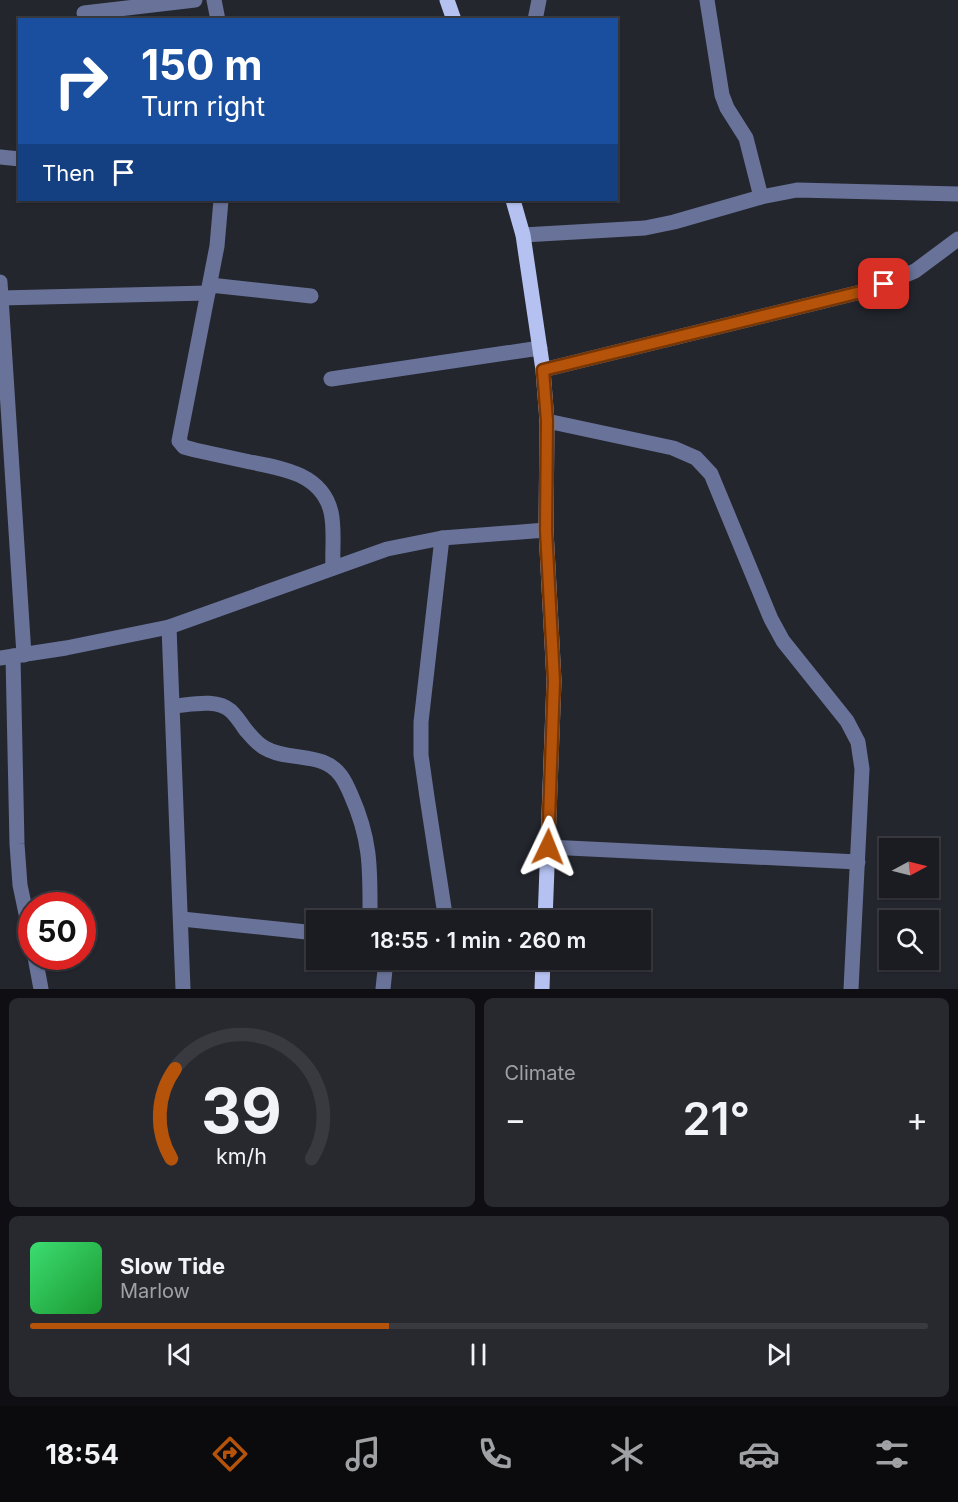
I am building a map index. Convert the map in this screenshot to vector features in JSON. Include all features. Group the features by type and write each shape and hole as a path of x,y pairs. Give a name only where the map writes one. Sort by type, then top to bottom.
{"main road":[{"path":"447,0 453,18"},
{"path":"513,201 523,235 543,370 547,421 546,530 554,681 545,910"},
{"path":"542,989 543,970"}],"street":[{"path":"84,13 195,0"},
{"path":"214,0 218,18"},
{"path":"535,18 538,0"},
{"path":"707,0 722,95 727,108 746,138 761,197"},
{"path":"0,157 18,159"},
{"path":"523,235 645,228 761,197 797,190 958,194"},
{"path":"222,201 217,246 179,441 184,447 288,470 307,479 326,498 331,513 333,568"},
{"path":"543,370 869,290 915,271 958,239"},
{"path":"21,892 17,844 1,290 209,289 311,296"},
{"path":"331,379 540,348"},
{"path":"547,421 673,448 696,458 711,474 771,619 783,640 847,721 858,742 862,769 851,989"},
{"path":"12,657 169,627 387,549 442,538 546,530"},
{"path":"442,538 421,722 427,796 444,910"},
{"path":"169,627 183,989"},
{"path":"173,706 206,703 218,705 230,710 263,748 323,762 336,769 344,779 367,837 370,910"},
{"path":"548,847 858,862"},
{"path":"182,919 306,932"},
{"path":"37,970 41,989"},
{"path":"383,989 385,970"}],"route":[{"path":"548,847 554,681 546,530 547,421 543,370 869,290 884,284"}]}
